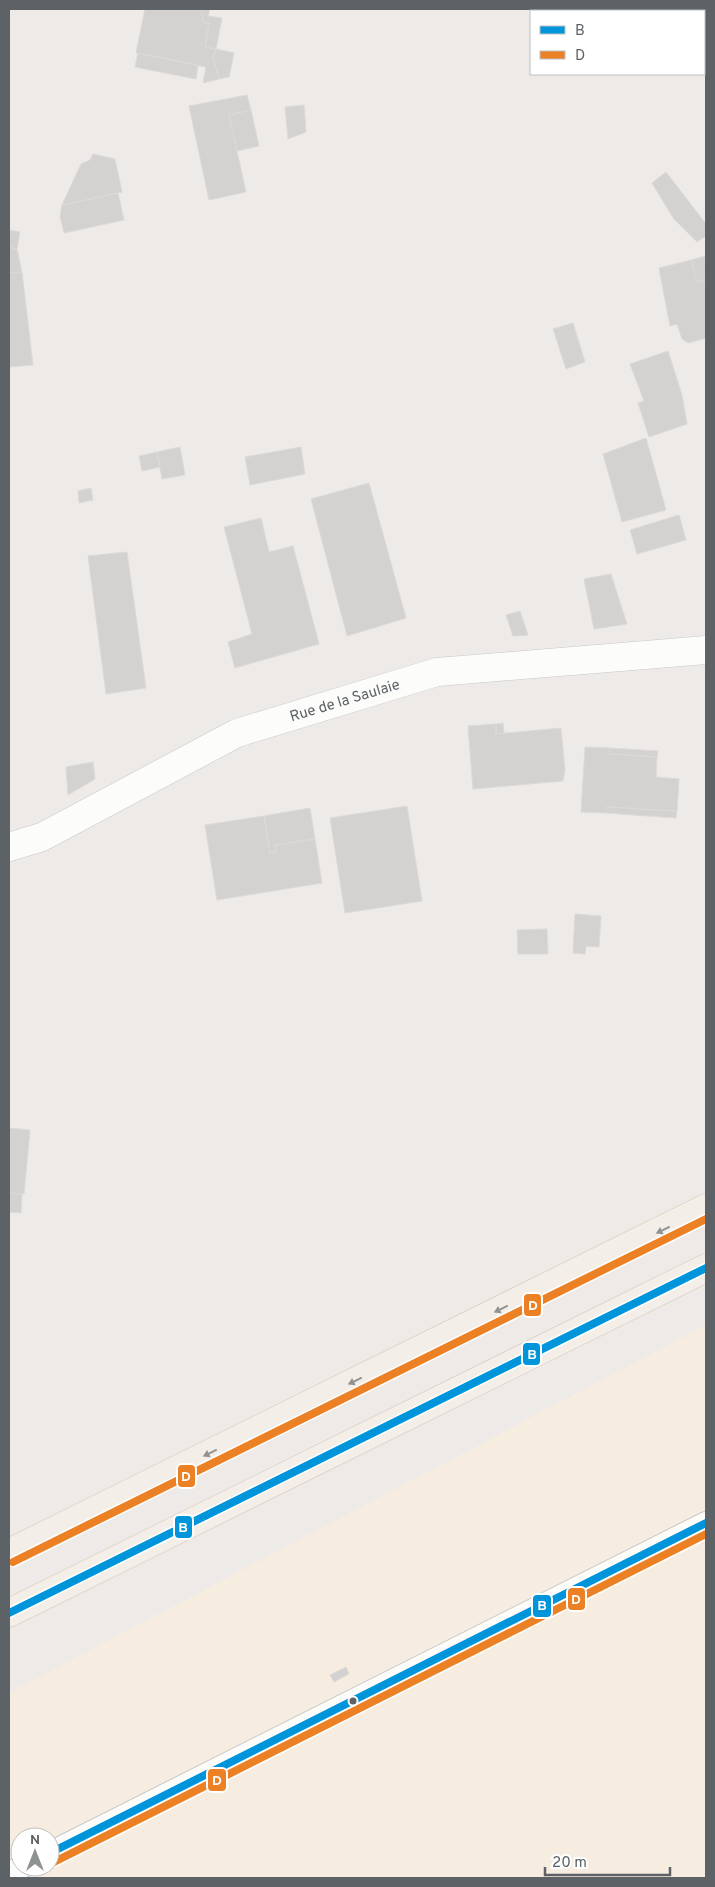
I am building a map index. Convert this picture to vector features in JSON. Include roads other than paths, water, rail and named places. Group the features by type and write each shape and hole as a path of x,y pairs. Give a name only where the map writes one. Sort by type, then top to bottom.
{"main road":[{"path":"9,1553 706,1208"},
{"path":"9,1613 706,1268"}],"street":[{"name":"Rue de la Saulaie","path":"9,847 42,837 237,733 437,672 706,650"}],"lane":[{"path":"60,1848 706,1523"}]}
